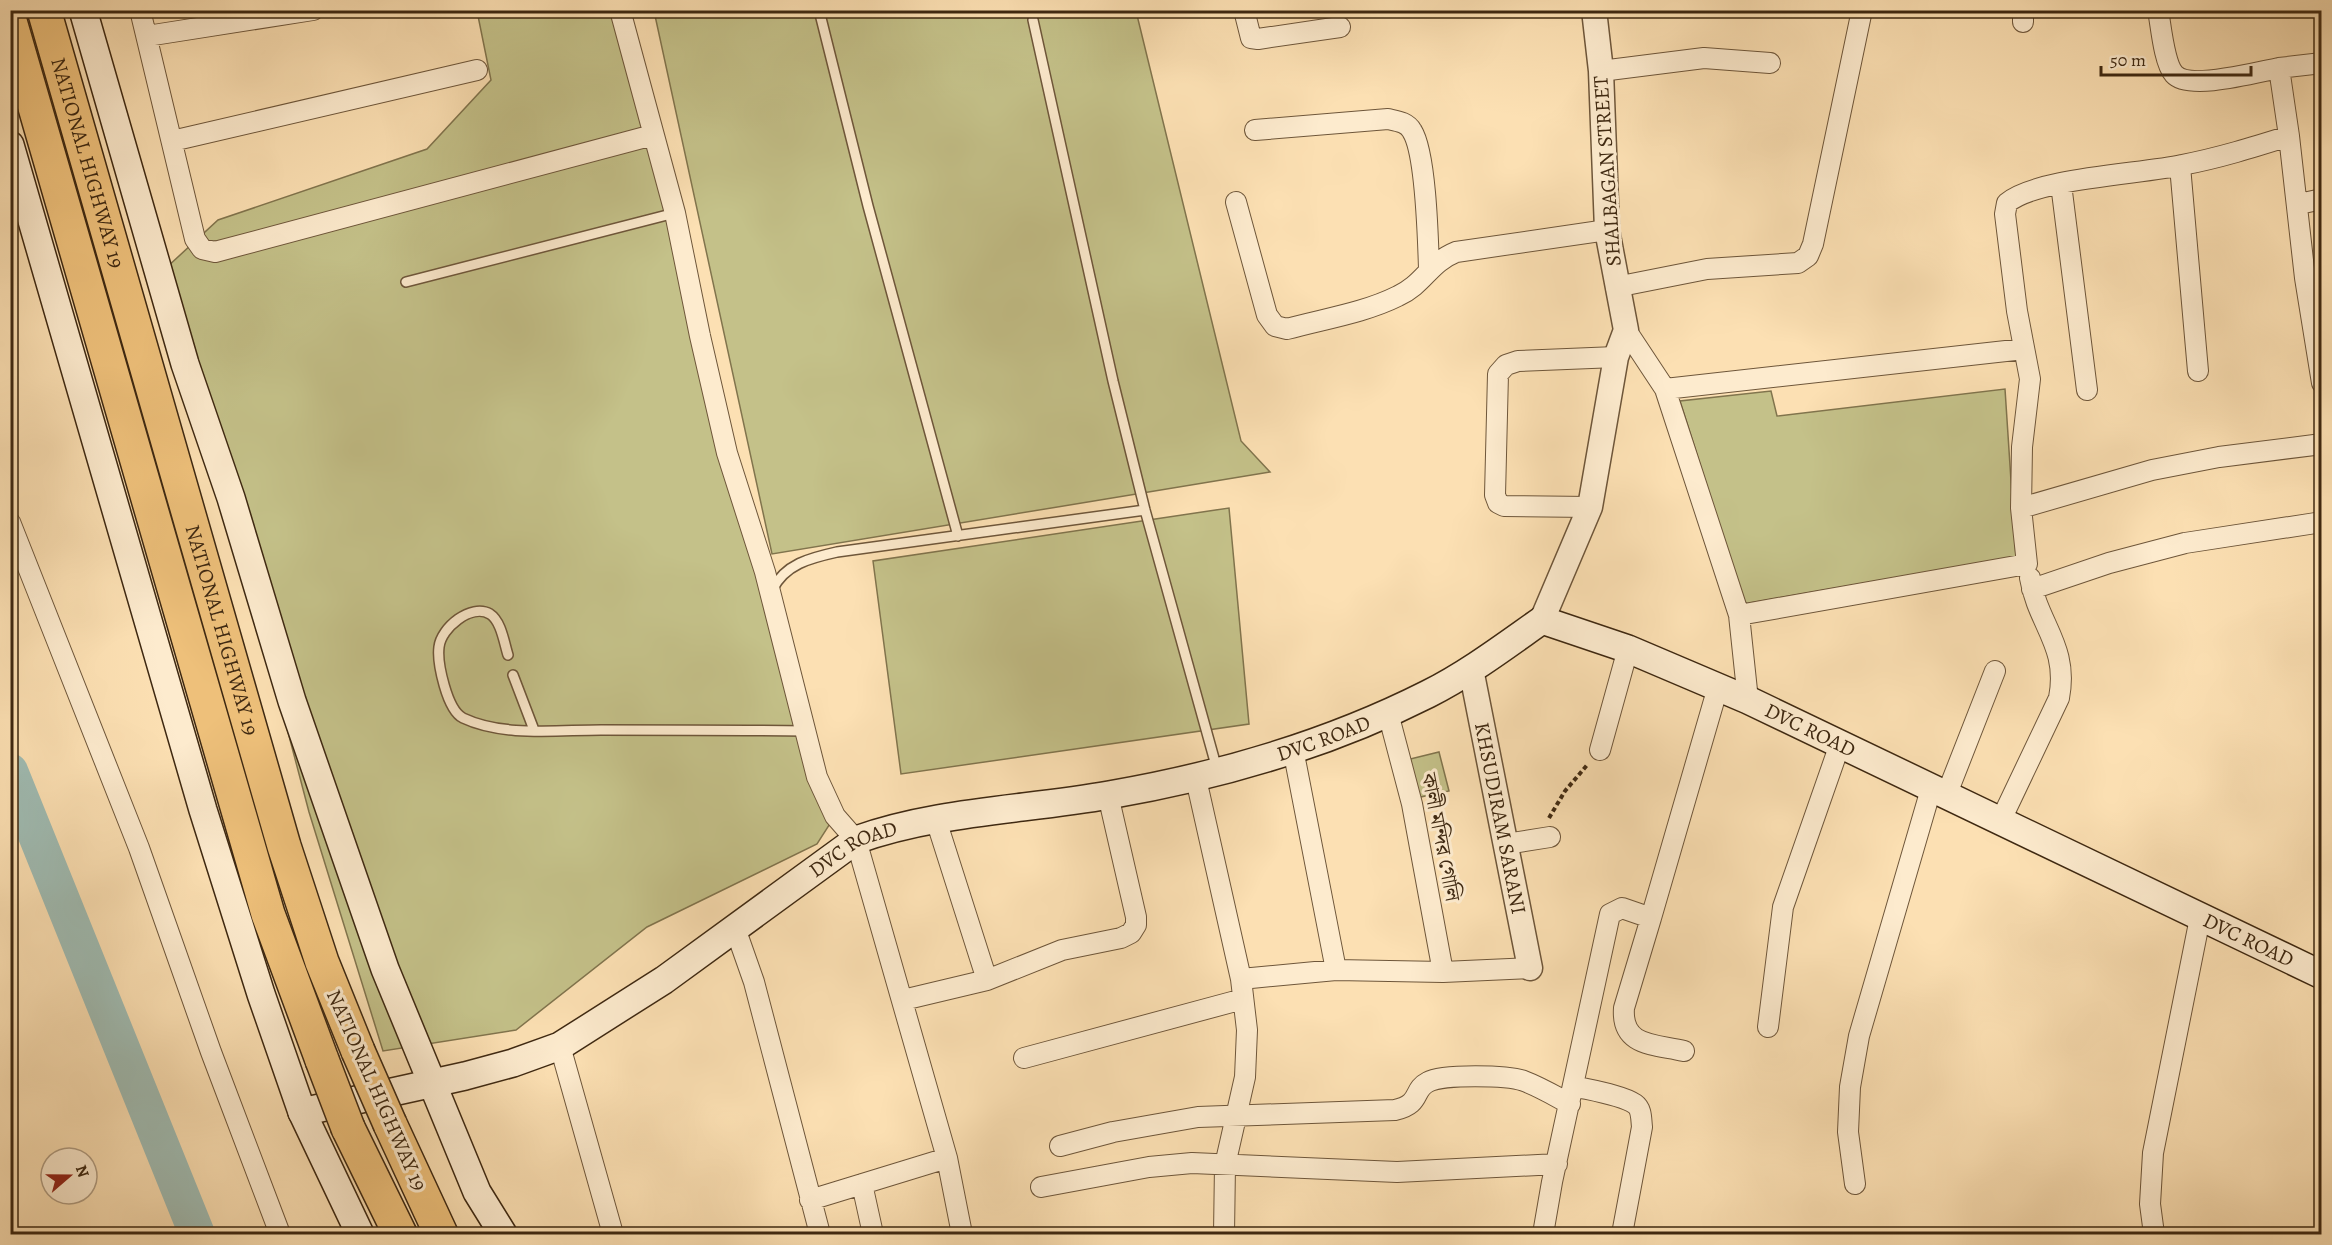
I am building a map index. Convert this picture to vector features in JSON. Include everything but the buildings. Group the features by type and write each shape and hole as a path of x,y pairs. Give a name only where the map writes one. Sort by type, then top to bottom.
{"highway":[{"name":"NATIONAL HIGHWAY 19","path":"44,10 284,846 322,962 358,1051 441,1234"},
{"path":"10,21 268,915 348,1128 400,1234"}],"main road":[{"path":"83,10 185,364 231,498 292,701 384,969 477,1192 503,1234"},
{"path":"10,145 202,810 261,994 302,1112 360,1234"},
{"name":"DVC ROAD","path":"302,1112 513,1063 560,1046 610,1017 856,840 886,829 1108,795 1207,775 1293,749 1353,729 1429,694 1471,669 1542,620 1628,649 1748,700 2322,975"}],"street":[{"path":"140,10 195,240 202,249 215,252 652,135"},
{"path":"147,36 313,10"},
{"path":"620,10 652,135 675,213 699,336 727,453 771,592 817,777 835,816 856,840 947,1158 962,1234"},
{"path":"1244,10 1251,38 1258,39 1340,27"},
{"name":"SHALBAGAN STREET","path":"1594,10 1601,71 1607,230 1626,330"},
{"path":"1616,287 1707,268 1784,266 1798,263 1808,256 1813,244 1862,10"},
{"path":"2158,10 2170,66 2173,74 2184,81 2204,81 2322,63"},
{"path":"1601,71 1704,58 1770,63"},
{"path":"2279,68 2299,204 2305,278 2322,383"},
{"path":"172,141 477,70"},
{"path":"1255,130 1388,120 1401,122 1411,129 1418,144 1429,269"},
{"path":"2000,822 2059,698 2063,677 2059,653 2032,589 2021,508 2022,447 2030,379 2005,214 2007,203 2014,197 2061,184 2180,166 2289,136"},
{"path":"2180,166 2198,371"},
{"path":"2061,184 2087,390"},
{"path":"2299,204 2322,199"},
{"path":"1236,202 1267,315 1275,326 1287,329 1373,306 1398,296 1417,285 1440,258 1456,252 1607,230"},
{"path":"1542,620 1590,507 1616,357 1626,330"},
{"path":"1626,330 1665,390 1739,615 1748,700"},
{"path":"1665,390 2024,349"},
{"path":"1590,507 1512,507 1498,503 1495,484 1498,374 1506,365 1518,361 1616,357"},
{"path":"2021,508 2152,470 2322,444"},
{"path":"10,522 139,848 211,1052 280,1234"},
{"path":"2032,589 2109,563 2185,543 2322,522"},
{"path":"1739,615 2028,564"},
{"path":"1600,750 1628,649"},
{"name":"KHSUDIRAM SARANI","path":"1471,669 1530,968"},
{"path":"1855,1184 1848,1132 1850,1087 1855,1056 1938,792 1995,671"},
{"path":"1684,1051 1639,1041 1629,1034 1623,1023 1624,1008 1718,687"},
{"name":"কালী মন্দির গোলি","path":"1388,713 1412,804 1443,972"},
{"path":"1768,1027 1783,907 1840,744"},
{"path":"1293,749 1336,970"},
{"path":"1207,775 1247,1030 1245,1077 1225,1165 1224,1234"},
{"path":"903,1000 987,980 1062,950 1121,938 1131,933 1136,925 1136,916 1108,795"},
{"path":"936,820 987,980"},
{"path":"1506,844 1550,837"},
{"path":"1543,1234 1610,914 1622,908 1651,918"},
{"path":"2154,1234 2151,1204 2153,1153 2200,918"},
{"path":"735,928 754,982 820,1234"},
{"path":"1024,1058 1242,989 1336,970 1443,972 1530,968"},
{"path":"560,1046 613,1234"},
{"path":"1060,1146 1155,1123 1237,1114 1395,1110 1406,1107 1415,1100 1422,1086 1428,1081 1451,1078 1508,1077 1571,1095 1627,1100 1640,1110 1642,1127 1622,1234"},
{"path":"810,1200 947,1158"},
{"path":"1041,1187 1149,1167 1192,1163 1396,1172 1557,1164"},
{"path":"862,1184 873,1234"}],"lane":[{"path":"819,10 868,206 958,536"},
{"path":"1034,20 1084,258 1207,775"},
{"path":"406,282 675,213"},
{"path":"771,592 777,579 790,567 811,558 837,552 1145,510"},
{"path":"508,655 498,624 491,614 482,611 471,613 444,632 439,647 448,698 459,716 483,727 534,730 806,731"},
{"path":"513,675 534,730"}],"path":[{"path":"1550,837 1549,817 1564,791 1600,750"}],"shaded area":[{"path":"477,11 619,11 721,455 835,816 817,844 647,927 516,1030 383,1051 309,812 166,268 218,220 427,149 491,80"},
{"path":"654,11 1136,11 1241,441 1270,472 772,554"},
{"path":"2005,389 2016,557 1744,604 1680,401 1771,391 1777,416"},
{"path":"1229,508 1249,724 901,774 873,561"},
{"path":"1439,752 1449,791 1411,799 1402,761"}],"waterway":[{"path":"10,771 197,1234"}]}
